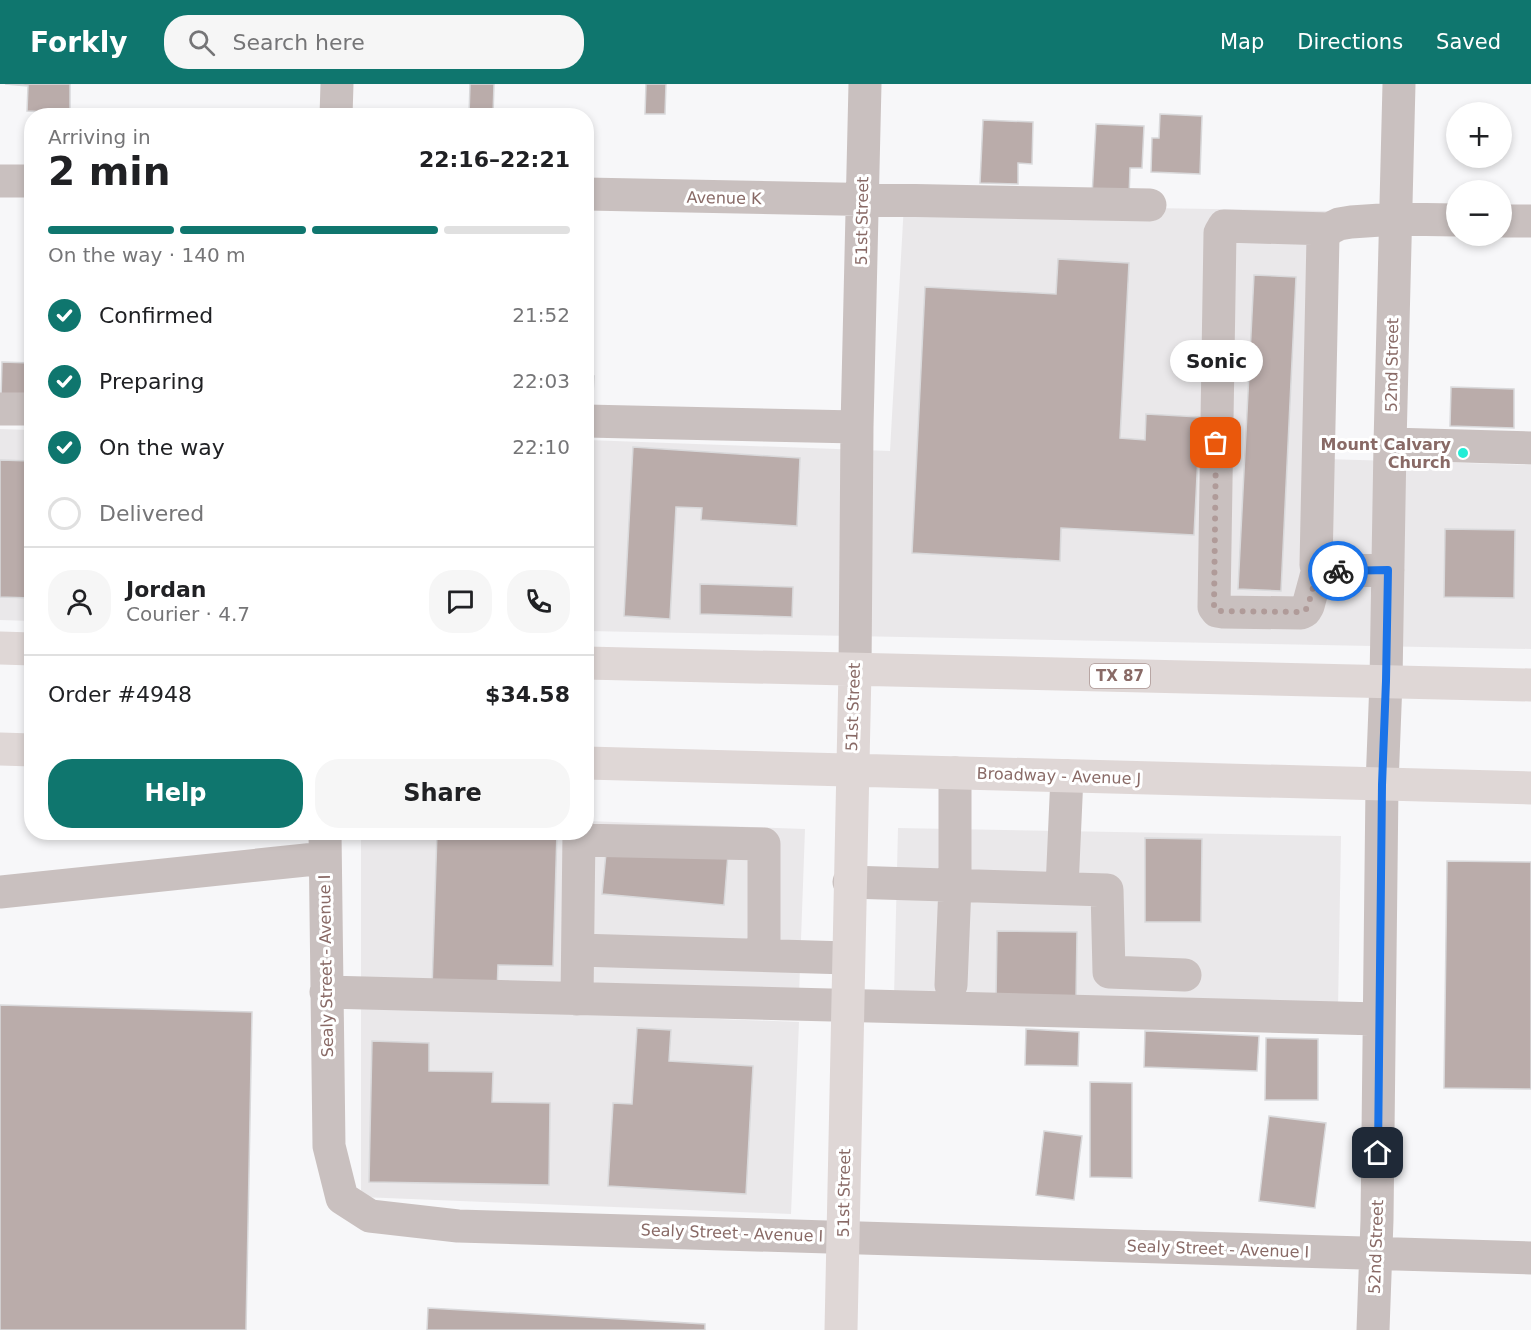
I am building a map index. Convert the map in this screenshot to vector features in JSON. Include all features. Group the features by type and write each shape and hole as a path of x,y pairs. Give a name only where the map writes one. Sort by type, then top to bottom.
{"main road":[{"path":"0,648 24,649"},
{"name":"TX 87","path":"594,663 1531,685"},
{"name":"51st Street","path":"841,1330 851,770 855,670"},
{"path":"0,749 24,750"},
{"name":"Broadway - Avenue J","path":"594,763 1531,788"}],"street":[{"path":"336,108 337,84"},
{"name":"51st Street","path":"855,670 857,427 865,84"},
{"name":"52nd Street","path":"1373,1330 1382,785 1399,84"},
{"path":"0,181 24,182"},
{"name":"Avenue K","path":"594,194 1150,205"},
{"path":"1329,229 1224,226 1220,233 1214,606 1217,611 1301,612 1305,611 1308,606 1318,569 1316,553 1323,237 1329,229 1338,224 1396,219 1446,220"},
{"path":"1512,221 1531,221"},
{"path":"0,409 24,409"},
{"path":"594,421 857,427"},
{"path":"1390,444 1531,448"},
{"path":"1318,569 1333,572 1388,570"},
{"path":"951,985 955,885 955,773"},
{"path":"1062,888 1067,776"},
{"path":"594,837 764,844 764,956"},
{"path":"577,999 579,840"},
{"path":"0,892 325,845"},
{"name":"Sealy Street - Avenue I","path":"325,845 329,1146 342,1198 369,1216 458,1226 1531,1258"},
{"path":"849,882 1107,890 1109,972 1185,975"},
{"path":"578,950 848,957"},
{"path":"326,992 1379,1019"}],"shaded area":[{"path":"904,204 1330,211 1324,459 1531,465 1531,649 594,631 594,440 890,451"},
{"path":"0,429 24,430 24,621 0,620"},
{"path":"594,821 805,829 799,995 582,990 586,840 594,840"},
{"path":"898,828 1341,836 1338,1009 894,997"},
{"path":"361,840 565,840 565,1013 799,1022 791,1214 361,1197"}],"building":[{"path":"5,84 70,84 70,108 27,108 28,86"},
{"path":"470,84 494,84 493,108 469,108"},
{"path":"646,84 666,84 665,114 645,114"},
{"path":"1160,114 1202,116 1200,174 1151,172 1152,138 1159,138"},
{"path":"983,120 1033,122 1032,164 1018,163 1018,184 980,183"},
{"path":"1096,124 1144,126 1142,168 1130,168 1129,198 1092,196"},
{"path":"1058,259 1129,263 1120,438 1145,440 1146,414 1200,417 1194,535 1061,528 1060,561 912,553 925,287 1056,294"},
{"path":"1254,275 1296,277 1281,591 1238,589"},
{"path":"2,362 24,363 24,400 1,399"},
{"path":"1451,387 1514,389 1514,428 1450,426"},
{"path":"633,447 800,458 797,526 701,520 702,508 676,507 670,619 624,616"},
{"path":"0,460 24,461 24,598 0,597"},
{"path":"1445,529 1515,530 1514,598 1444,597"},
{"path":"700,584 793,587 792,617 700,614"},
{"path":"1145,838 1202,839 1201,922 1145,922"},
{"path":"437,840 557,840 553,966 498,965 497,992 432,989"},
{"path":"607,843 728,854 724,905 602,894"},
{"path":"1447,861 1531,862 1531,1089 1444,1088"},
{"path":"997,931 1077,932 1076,1000 996,998"},
{"path":"0,1005 252,1012 246,1330 0,1330"},
{"path":"637,1028 671,1030 669,1061 753,1066 746,1194 608,1186 613,1103 632,1104"},
{"path":"1026,1029 1079,1032 1078,1066 1025,1065"},
{"path":"1145,1031 1259,1036 1257,1071 1144,1067"},
{"path":"1266,1038 1318,1039 1318,1100 1265,1100"},
{"path":"372,1041 429,1043 429,1071 493,1072 492,1102 550,1103 549,1185 369,1182"},
{"path":"1090,1082 1132,1083 1132,1178 1090,1177"},
{"path":"1269,1116 1326,1123 1315,1208 1259,1201"},
{"path":"1044,1131 1082,1136 1074,1200 1036,1195"},
{"path":"428,1308 705,1324 705,1330 427,1330"}],"way so far":[{"path":"1216,443 1214,606 1217,611 1305,611 1318,569 1338,571"}],"place":[{"name":"Sonic","path":"1216,443"},
{"name":"Mount Calvary Church","path":"1463,453"}],"route":[{"path":"1338,571 1388,570 1382,785 1378,1153"}]}
